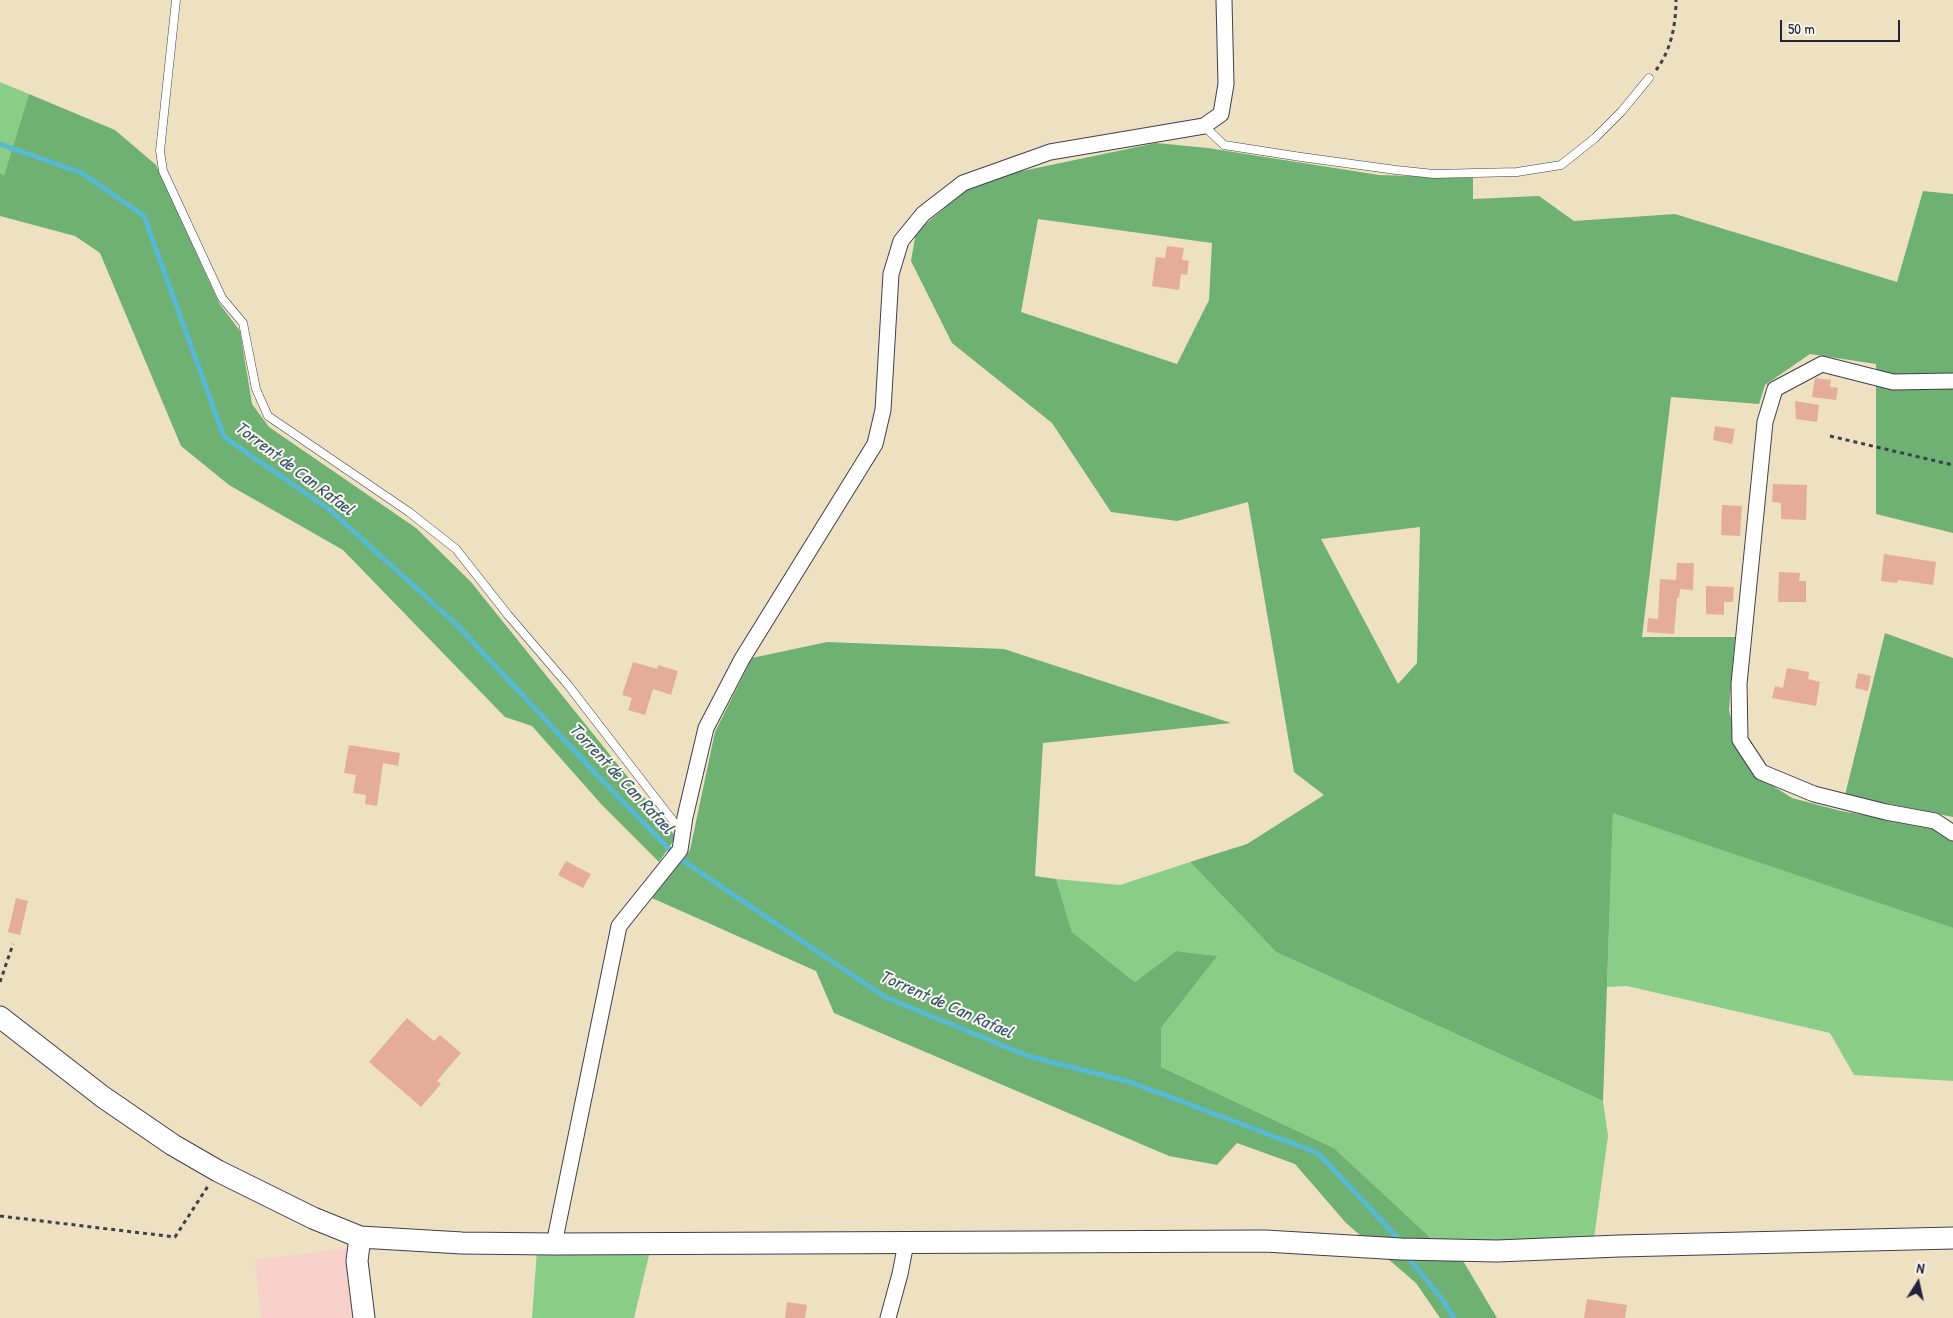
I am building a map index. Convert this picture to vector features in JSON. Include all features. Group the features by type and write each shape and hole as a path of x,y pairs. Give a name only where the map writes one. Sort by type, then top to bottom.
{"street":[{"path":"554,1244 619,926 680,850 706,728 742,659 874,444 883,410 891,274 901,241 923,214 963,183 1050,152 1204,126 1221,114 1226,84 1224,0"},
{"path":"1953,381 1893,382 1822,364 1775,389 1765,422 1739,684 1740,740 1761,772 1814,794 1886,812 1935,821 1953,833"},
{"path":"0,1017 111,1102 174,1146 218,1171 313,1218 360,1237 462,1243 554,1244 1264,1241 1401,1249 1496,1251 1619,1246 1953,1238"},
{"path":"360,1237 357,1261 364,1318"},
{"path":"888,1318 906,1243"}],"lane":[{"path":"176,0 160,151 163,171 222,298 244,322 256,390 268,416 409,512 456,549 508,615 568,685 677,826 683,830"},
{"path":"1204,126 1224,145 1301,157 1434,174 1518,172 1561,165 1595,138 1622,112 1649,78"}],"path":[{"path":"1649,78 1662,62 1673,34 1676,0"},
{"path":"1830,436 1953,465"},
{"path":"0,982 13,944"},
{"path":"0,1216 175,1237 218,1171"}],"shaded area":[{"path":"365,1246 373,1318 261,1318 255,1260"}],"green space":[{"path":"0,82 29,94 4,175 0,173"},
{"path":"29,94 115,130 156,165 219,303 240,331 252,404 269,427 416,528 471,582 676,837 659,862 602,805 532,726 505,717 343,550 229,485 181,446 100,253 75,236 0,216 0,173 4,175"},
{"path":"1156,143 1208,148 1379,175 1473,178 1473,199 1539,196 1574,221 1675,214 1897,282 1923,191 1953,194 1953,533 1876,514 1876,364 1810,354 1765,385 1759,404 1671,397 1642,637 1735,637 1729,710 1738,748 1754,774 1792,798 1841,811 1927,826 1953,840 1953,928 1613,813 1603,1101 1276,952 1190,862 1247,844 1324,795 1294,772 1248,502 1177,521 1111,512 1052,423 952,343 911,261 916,232 966,190 1008,174","holes":["1038,219 1212,243 1209,300 1177,364 1021,312","1420,527 1417,663 1398,684 1321,539"]},
{"path":"1885,633 1953,658 1953,817 1845,795"},
{"path":"827,642 1004,649 1231,723 1043,743 1035,876 1056,879 1072,932 1135,982 1176,951 1217,956 1161,1028 1161,1067 1334,1148 1434,1241 1462,1259 1497,1318 1440,1318 1416,1283 1346,1223 1295,1164 1237,1143 1217,1165 1169,1156 834,1013 816,971 652,898 690,850 715,732 752,658"},
{"path":"1613,812 1953,928 1953,1081 1854,1075 1830,1033 1627,986 1607,987"},
{"path":"1190,862 1276,952 1603,1101 1608,1136 1594,1238 1434,1241 1334,1148 1161,1067 1161,1028 1216,956 1176,951 1135,982 1072,932 1056,879 1120,885"},
{"path":"537,1250 650,1251 634,1318 532,1318"}],"building":[{"path":"1167,246 1184,248 1182,260 1189,261 1187,275 1181,274 1179,290 1152,286 1156,257 1165,258"},
{"path":"1815,378 1831,380 1830,387 1838,388 1836,400 1812,397"},
{"path":"1795,401 1819,405 1817,422 1796,419"},
{"path":"1715,426 1735,429 1732,444 1713,440"},
{"path":"1773,484 1807,485 1806,520 1781,519 1781,503 1772,502"},
{"path":"1722,505 1742,506 1740,536 1721,535"},
{"path":"1884,554 1936,562 1933,585 1898,580 1897,583 1881,581"},
{"path":"1677,563 1694,563 1693,590 1680,589 1679,598 1677,598 1674,634 1647,632 1648,618 1658,619 1660,579 1676,580"},
{"path":"1779,572 1800,573 1799,581 1806,581 1806,602 1778,602"},
{"path":"1706,586 1734,587 1733,602 1724,602 1724,615 1706,614"},
{"path":"633,662 657,669 658,665 678,671 671,695 653,689 645,715 628,710 632,698 622,695"},
{"path":"1787,668 1809,672 1808,679 1820,682 1816,706 1772,698 1775,686 1783,688"},
{"path":"1858,673 1871,676 1868,691 1855,688"},
{"path":"349,745 400,753 398,766 383,763 377,806 365,804 366,795 353,793 356,775 344,773"},
{"path":"566,861 591,874 583,888 558,875"},
{"path":"16,898 28,901 20,935 8,932"},
{"path":"407,1018 434,1041 440,1035 461,1053 437,1081 441,1084 421,1107 369,1062"},
{"path":"1587,1299 1627,1305 1625,1318 1584,1318"},
{"path":"787,1302 807,1305 805,1318 785,1318"}],"waterway":[{"name":"Torrent de Can Rafael","path":"0,144 82,173 144,216 224,437 330,510 457,625 597,775 676,856 885,997 1028,1056 1130,1082 1318,1153 1397,1237"},
{"name":"Torrent de Can Rafael","path":"1410,1260 1443,1300 1454,1318"}]}
